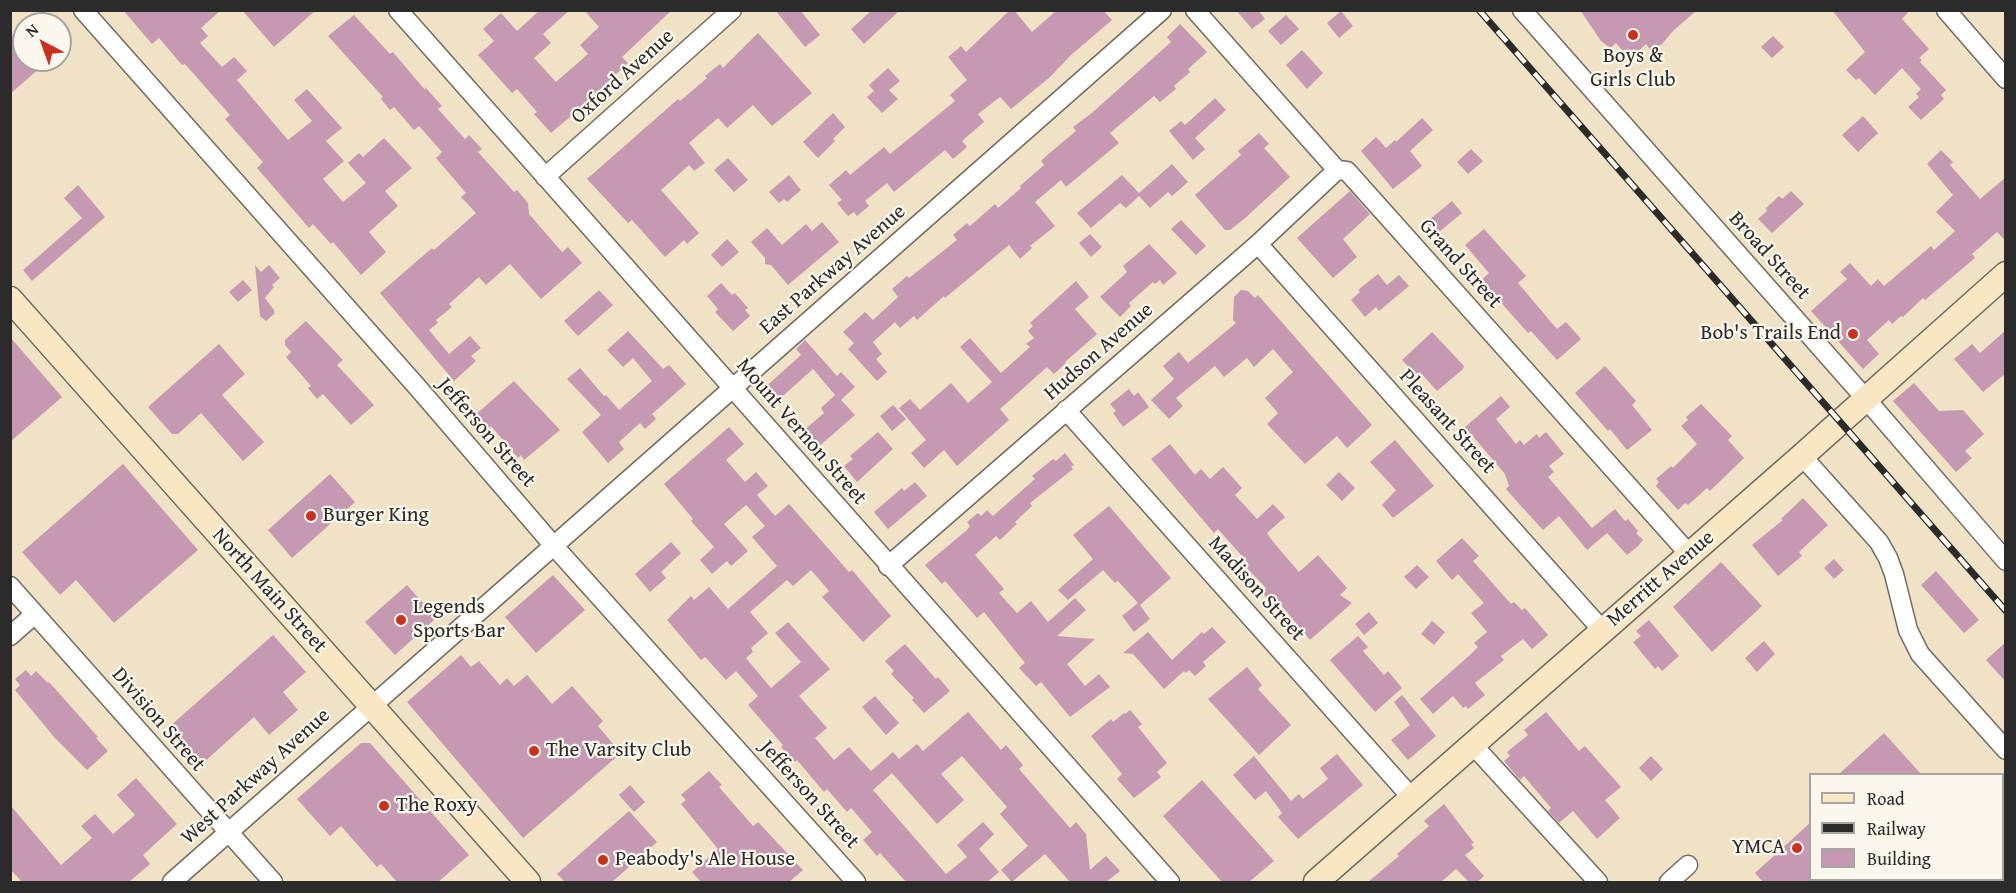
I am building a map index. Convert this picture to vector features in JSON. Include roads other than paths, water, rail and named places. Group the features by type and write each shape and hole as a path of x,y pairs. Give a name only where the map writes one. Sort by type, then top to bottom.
{"street":[{"name":"Jefferson Street","path":"83,10 419,389 553,545 856,882"},
{"name":"Mount Vernon Street","path":"398,10 1170,882"},
{"name":"Oxford Avenue","path":"545,177 732,10"},
{"name":"East Parkway Avenue","path":"371,706 1162,10"},
{"name":"Grand Street","path":"1195,10 1336,170 1347,171 1689,554"},
{"name":"Broad Street","path":"1522,10 2006,561"},
{"path":"1946,10 2006,79"},
{"name":"Hudson Avenue","path":"888,566 1258,244 1336,170"},
{"name":"Pleasant Street","path":"1258,244 1603,631"},
{"name":"Merritt Avenue","path":"1316,882 2006,274"},
{"name":"North Main Street","path":"10,299 528,882"},
{"name":"Madison Street","path":"1066,410 1412,798"},
{"path":"1802,456 1879,542 1894,574 1908,630 1920,654 2006,750"},
{"name":"Division Street","path":"10,586 227,833 273,882"},
{"path":"10,636 35,614"},
{"name":"West Parkway Avenue","path":"172,882 371,706"},
{"path":"1473,745 1598,882"},
{"path":"1669,882 1688,865"}],"railway":[{"path":"1479,10 2006,611"}],"place":[{"name":"Boys & Girls Club","path":"1633,35"},
{"name":"Bob's Trails End","path":"1853,334"},
{"name":"Burger King","path":"311,516"},
{"name":"Legends Sports Bar","path":"401,620"},
{"name":"The Varsity Club","path":"534,751"},
{"name":"The Roxy","path":"384,806"},
{"name":"YMCA","path":"1797,848"},
{"name":"Peabody's Ale House","path":"603,860"}]}
